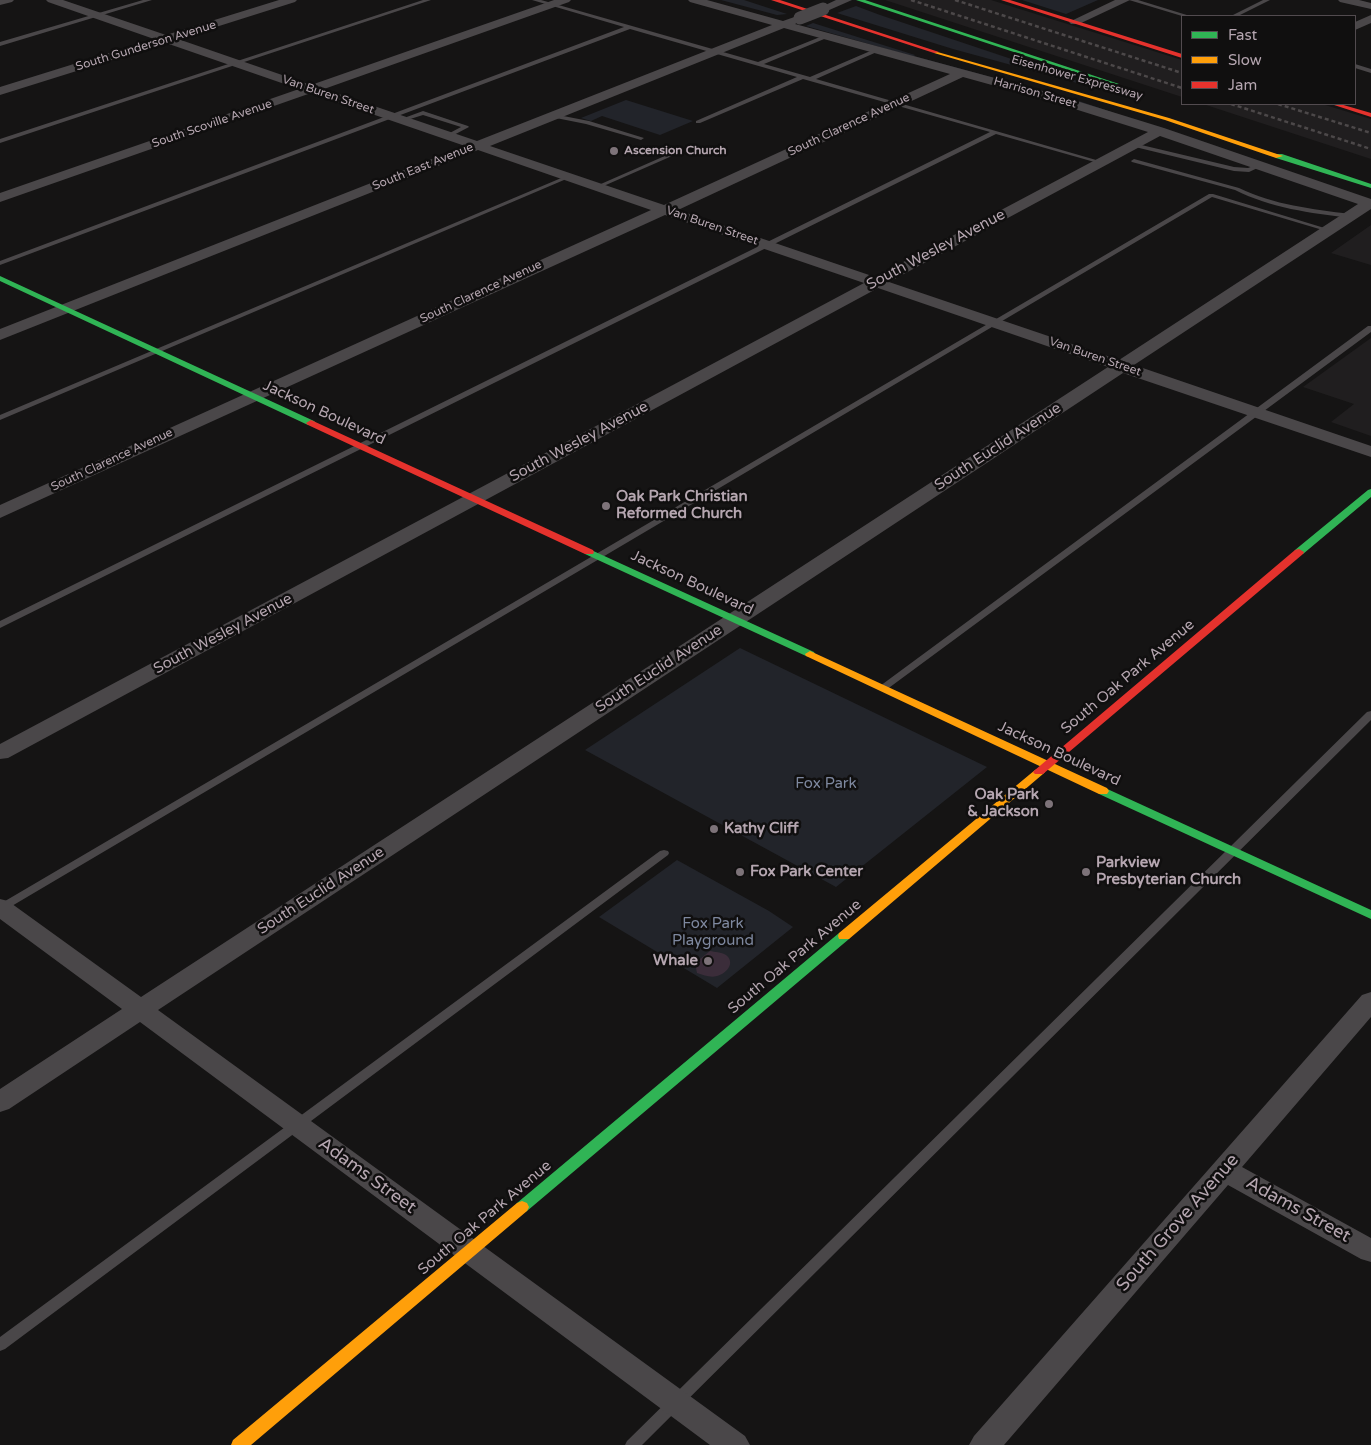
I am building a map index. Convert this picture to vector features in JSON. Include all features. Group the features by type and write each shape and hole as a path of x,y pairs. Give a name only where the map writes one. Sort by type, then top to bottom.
{"main road":[{"name":"Eisenhower Expressway","path":"774,0 889,38 1168,119 1370,198"},
{"name":"Eisenhower Expressway","path":"859,0 1131,89"},
{"path":"1004,0 1181,56"},
{"path":"1337,105 1371,115"},
{"name":"Jackson Boulevard","path":"0,278 1371,915"},
{"name":"South Oak Park Avenue","path":"239,1445 1371,492"}],"street":[{"path":"0,2 8,0"},
{"name":"Van Buren Street","path":"52,0 1371,452"},
{"name":"South Gunderson Avenue","path":"0,91 291,0"},
{"name":"South Scoville Avenue","path":"0,198 565,0"},
{"name":"Harrison Street","path":"694,0 1050,97 1370,198"},
{"path":"1075,22 1124,0"},
{"path":"1344,0 1371,6"},
{"name":"South East Avenue","path":"0,334 844,1"},
{"path":"1356,26 1371,18"},
{"name":"South Clarence Avenue","path":"0,512 962,73"},
{"name":"South Wesley Avenue","path":"0,754 1100,162 1133,153 1159,131"},
{"name":"South Euclid Avenue","path":"0,1102 1350,216 1370,198"},
{"name":"Adams Street","path":"1,908 734,1445"},
{"name":"South Grove Avenue","path":"985,1445 1371,1001"},
{"name":"Adams Street","path":"1224,1170 1371,1251"}],"lane":[{"path":"0,44 149,0"},
{"path":"0,141 428,0"},
{"path":"535,0 1100,162"},
{"path":"1132,0 1184,15"},
{"path":"1236,15 1267,0"},
{"path":"0,263 397,118 630,28"},
{"path":"758,64 827,36"},
{"path":"810,79 877,50"},
{"path":"1356,66 1371,71"},
{"path":"698,122 802,77"},
{"path":"397,118 423,112 466,127 448,136"},
{"path":"553,116 587,122 641,138"},
{"path":"0,625 995,132"},
{"path":"1133,153 1234,169 1249,170 1261,165"},
{"path":"1133,153 1237,189 1249,196 1300,210 1350,216"},
{"path":"597,186 669,156"},
{"path":"0,418 568,177"},
{"path":"1,908 1211,195 1328,230"},
{"path":"882,688 1371,328"},
{"path":"632,1445 1371,714"},
{"path":"0,1345 664,852"}],"shaded area":[{"path":"885,0 991,0 1181,60 1181,97"},
{"path":"1206,105 1325,105 1371,119 1371,159"},
{"path":"1371,225 1371,265 1331,253"},
{"path":"1371,338 1371,436 1331,422 1354,404 1303,387"},
{"path":"710,951 726,955 730,961 729,968 726,971 712,977 697,973 695,963"}],"green space":[{"path":"721,0 744,0 787,14 777,15"},
{"path":"1022,0 1098,0 1066,14"},
{"path":"856,6 1110,92 953,49 837,13"},
{"path":"813,23 914,56 1079,101 1138,121 806,26"},
{"path":"626,100 693,121 660,135 602,116 591,121 581,118"},
{"path":"1138,121 1159,127 1371,200"},
{"name":"Fox Park","path":"740,648 987,767 836,887 585,750"},
{"name":"Fox Park Playground","path":"677,860 769,911 793,927 717,988 599,917"}],"railway":[{"path":"911,0 1181,88"},
{"path":"955,0 1181,73"},
{"path":"1234,105 1371,149"},
{"path":"1281,105 1371,133"}],"traffic: fast":[{"path":"859,0 1116,84"},
{"path":"1279,156 1371,186"},
{"path":"0,278 311,423"},
{"path":"1299,552 1371,492"},
{"path":"589,552 810,654"},
{"path":"1103,791 1371,915"},
{"path":"522,1207 844,936"}],"traffic: slow":[{"path":"936,52 1167,119 1279,156"},
{"path":"810,654 1103,791"},
{"path":"844,936 1039,772"},
{"path":"239,1445 522,1207"}],"traffic: jam":[{"path":"774,0 936,52"},
{"path":"1004,0 1181,56"},
{"path":"1337,105 1371,115"},
{"path":"311,423 589,552"},
{"path":"1039,772 1299,552"}],"place":[{"name":"Ascension Church","path":"614,151"},
{"name":"Oak Park Christian Reformed Church","path":"606,506"},
{"name":"Oak Park & Jackson","path":"1049,804"},
{"name":"Kathy Cliff","path":"714,829"},
{"name":"Fox Park Center","path":"740,872"},
{"name":"Parkview Presbyterian Church","path":"1086,872"},
{"name":"Whale","path":"708,961"}]}
